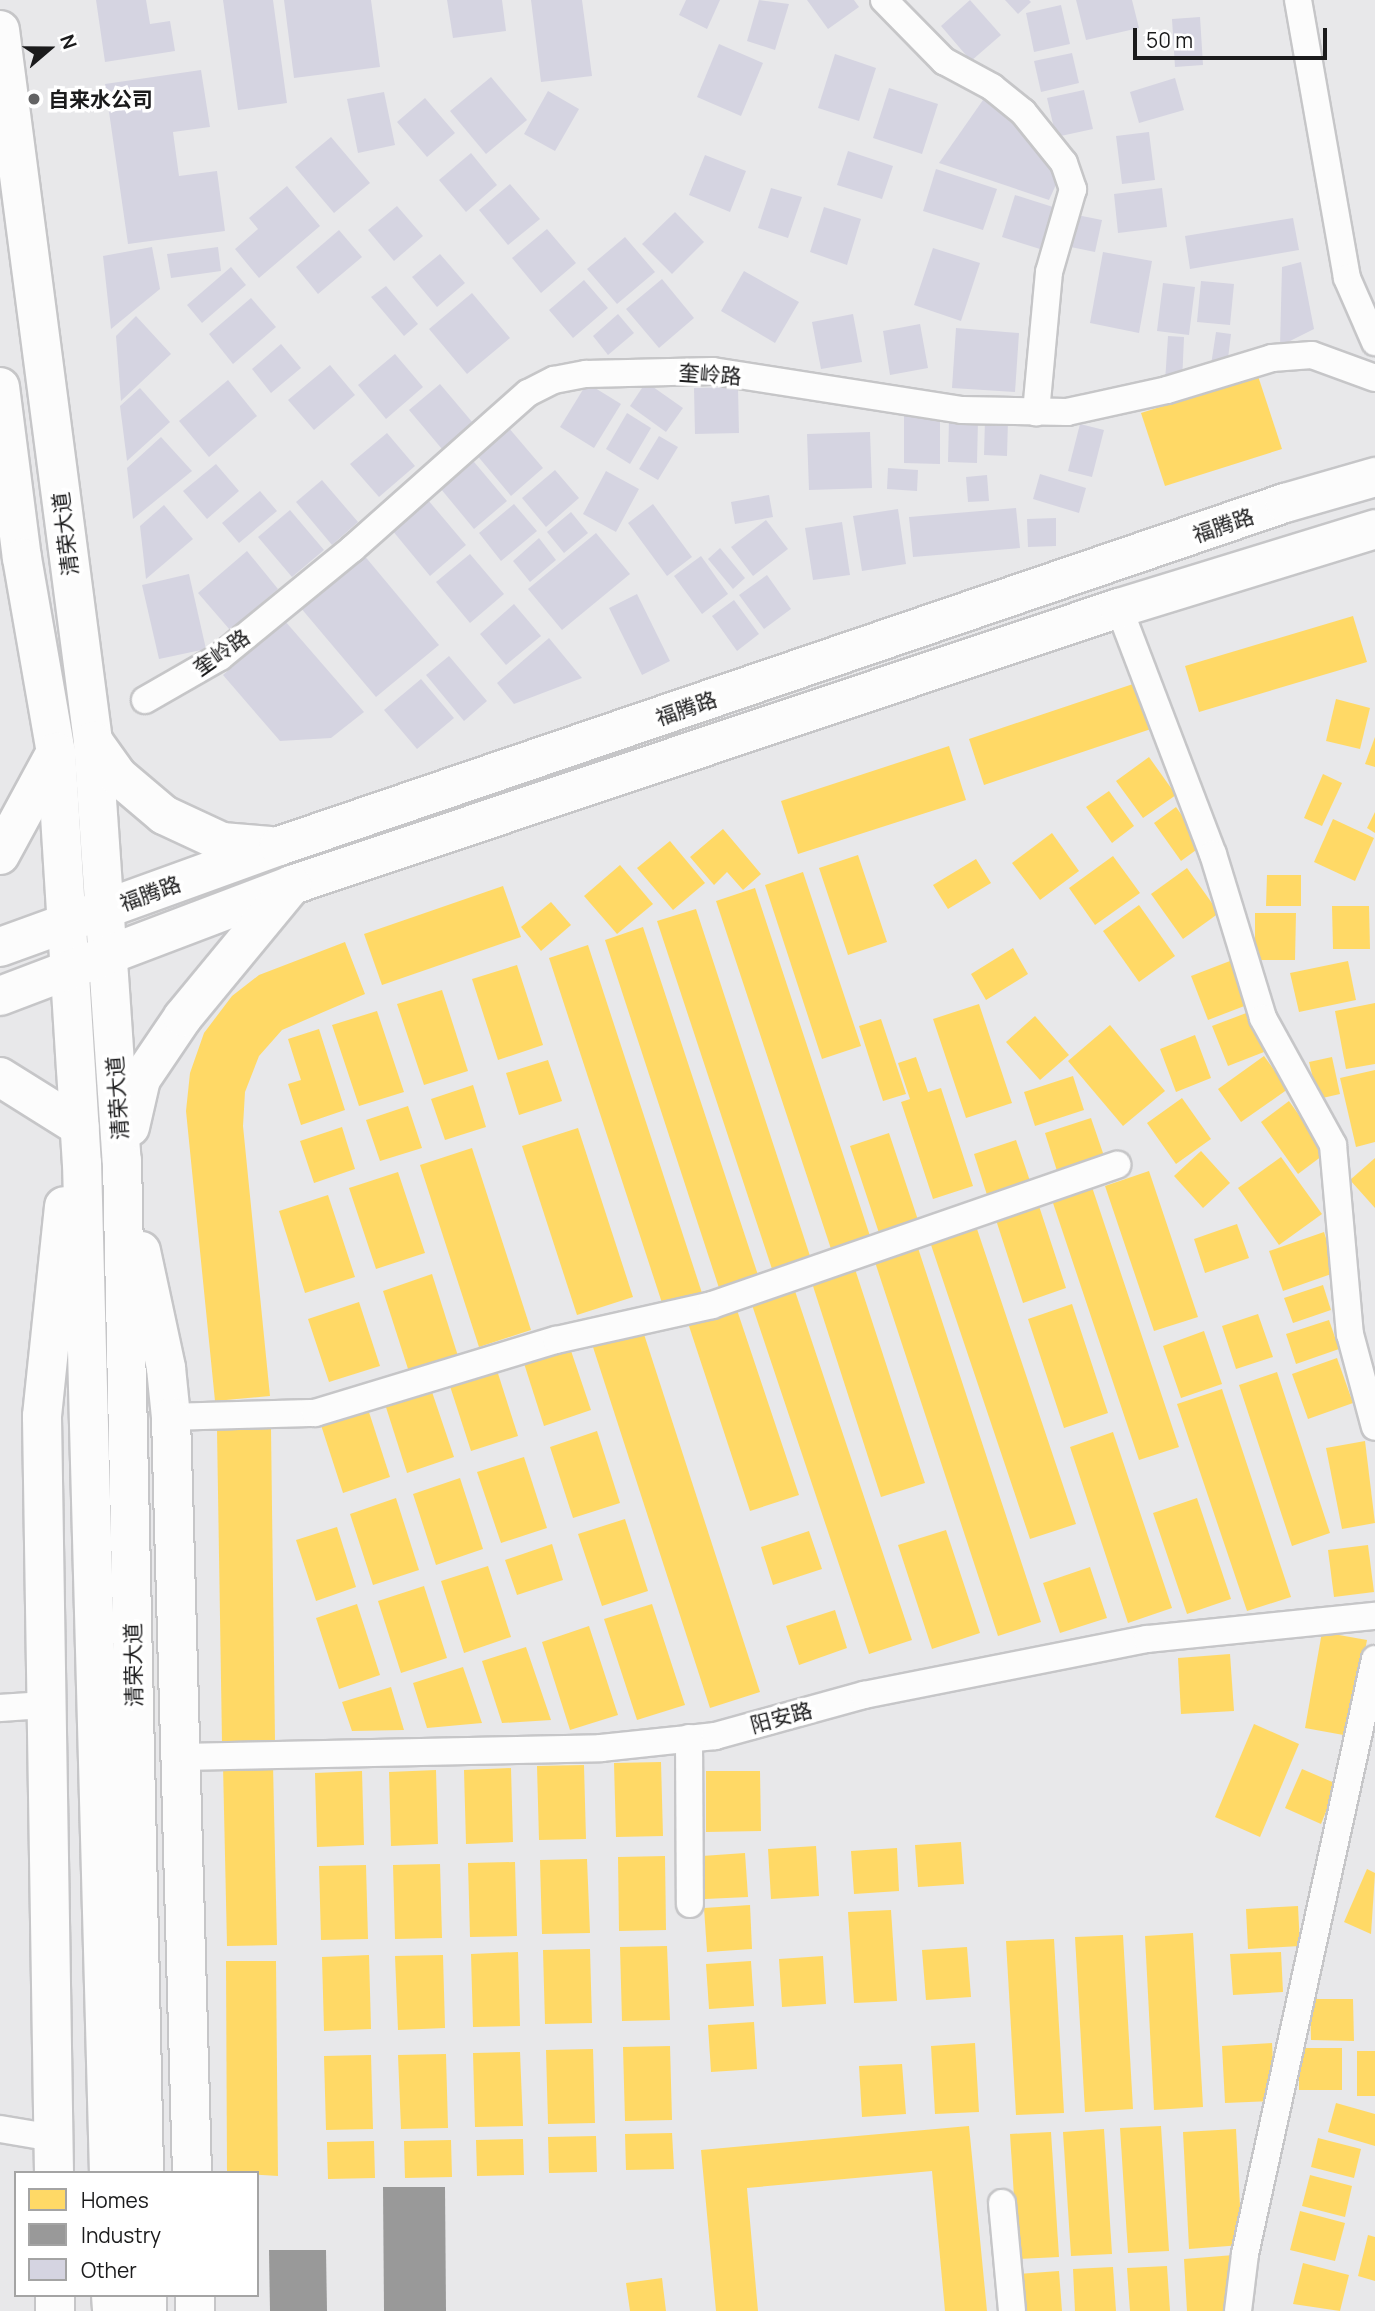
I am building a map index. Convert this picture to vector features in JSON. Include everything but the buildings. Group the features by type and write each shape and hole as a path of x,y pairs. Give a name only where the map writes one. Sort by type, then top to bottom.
{"main road":[{"name":"清荣大道","path":"0,30 93,741 122,1161 109,1397 108,2171"},
{"name":"清荣大道","path":"0,387 22,558 56,752 81,1145 109,1397 144,2171"},
{"name":"福腾路","path":"0,947 279,846 1285,503 1375,477"},
{"name":"福腾路","path":"0,996 292,885 1119,608 1375,528"},
{"path":"93,741 118,776 164,815 222,842 279,846"},
{"path":"0,855 56,752"},
{"path":"192,2171 171,1417 166,1368 122,1161 141,1079 183,1017 292,885"},
{"path":"0,1077 81,1145 65,1194 42,1416 44,1706 53,2156"}],"street":[{"path":"884,0 944,61 992,87 1023,112 1064,163 1073,189 1049,272 1036,412"},
{"path":"1298,0 1347,278 1375,342"},
{"name":"奎岭路","path":"145,700 220,657 352,549 528,393 554,380 586,374 713,371 962,410 1067,412 1167,390 1272,358 1312,355 1375,378"},
{"path":"1119,608 1213,854 1263,1018 1333,1144 1350,1334 1375,1427"},
{"path":"171,1417 315,1413 556,1340 712,1305 1117,1165"},
{"name":"阳安路","path":"181,1757 601,1748 715,1736 864,1695 1147,1639 1375,1616"},
{"path":"1238,2311 1245,2254 1375,1659"},
{"path":"0,1708 44,1706"},
{"path":"689,1738 690,1904"},
{"path":"0,2129 53,2156"},
{"path":"1002,2203 1012,2311"}],"place":[{"name":"自来水公司","path":"34,99"}]}
